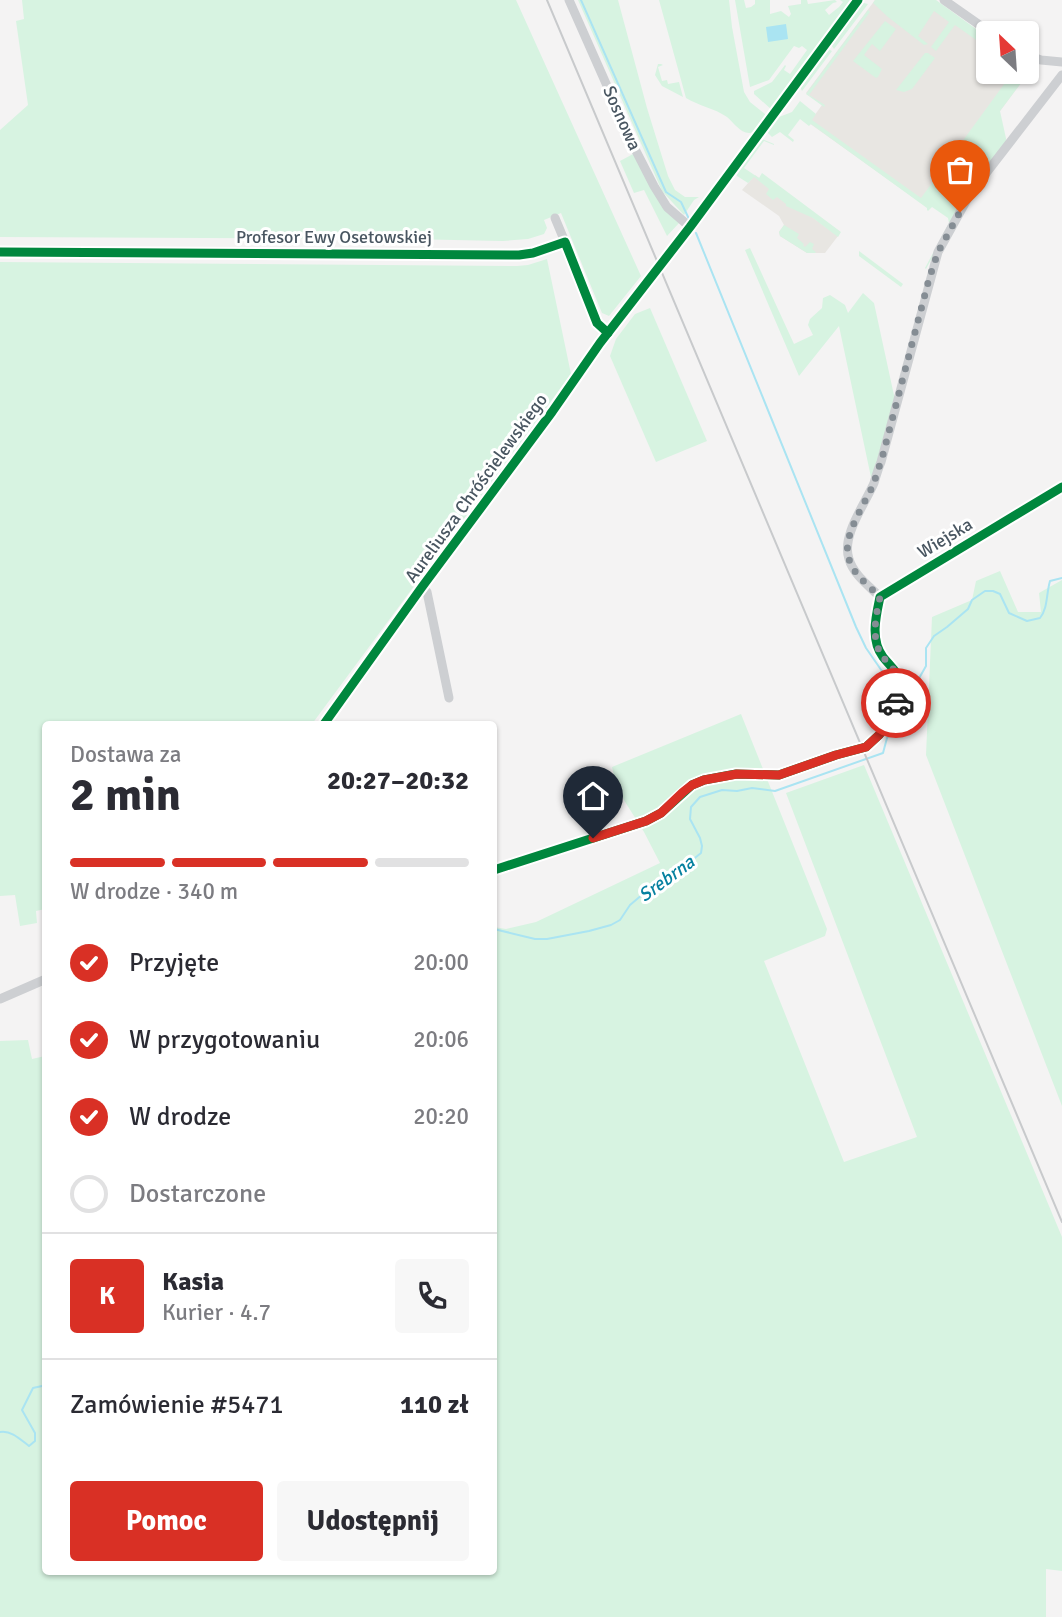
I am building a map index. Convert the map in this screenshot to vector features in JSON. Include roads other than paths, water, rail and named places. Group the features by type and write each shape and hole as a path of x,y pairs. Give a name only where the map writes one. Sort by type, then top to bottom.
{"street":[{"name":"Sosnowa","path":"569,0 654,186 667,207 690,227"},
{"path":"669,253 858,0"},
{"path":"944,0 976,22"},
{"path":"1040,60 1062,62"},
{"path":"497,869 646,821 661,813 692,785 704,780 737,774 779,775 870,744 886,726 902,684 877,646 875,637 880,597 849,561 847,550 850,536 881,462 938,252 970,194 1062,75"},
{"path":"555,218 597,323 608,333"},
{"name":"Profesor Ewy Osetowskiej","path":"0,252 519,255 565,242"},
{"name":"Aureliusza Chróścielewskiego","path":"326,721 655,271"},
{"name":"Wiejska","path":"880,597 1062,486"},
{"name":"Aureliusza Chróścielewskiego","path":"422,587 427,592 449,698"},
{"path":"0,999 42,981"}],"water":[{"path":"786,24 788,39 768,42 766,27"}],"waterway":[{"path":"581,0 666,192 681,202 689,219"},
{"path":"696,233 856,627 866,648 895,690"},
{"name":"Srebrna","path":"497,930 535,939 547,939 589,931 620,920 630,905 643,894 665,882 701,853 700,838 690,819 691,807 700,797 722,790 752,788 775,791 883,753 887,738 904,716 913,689 926,666 926,648 934,636 968,609 972,600 985,591 1000,594 1009,613 1027,621 1040,618 1046,606 1050,581 1062,578"},
{"name":"Srebrna","path":"0,1432 12,1434 29,1446 35,1441 35,1433 22,1410 33,1388 42,1386"}],"tunnel":[{"path":"655,271 669,253"}],"railway":[{"path":"547,0 1062,1222"}]}
